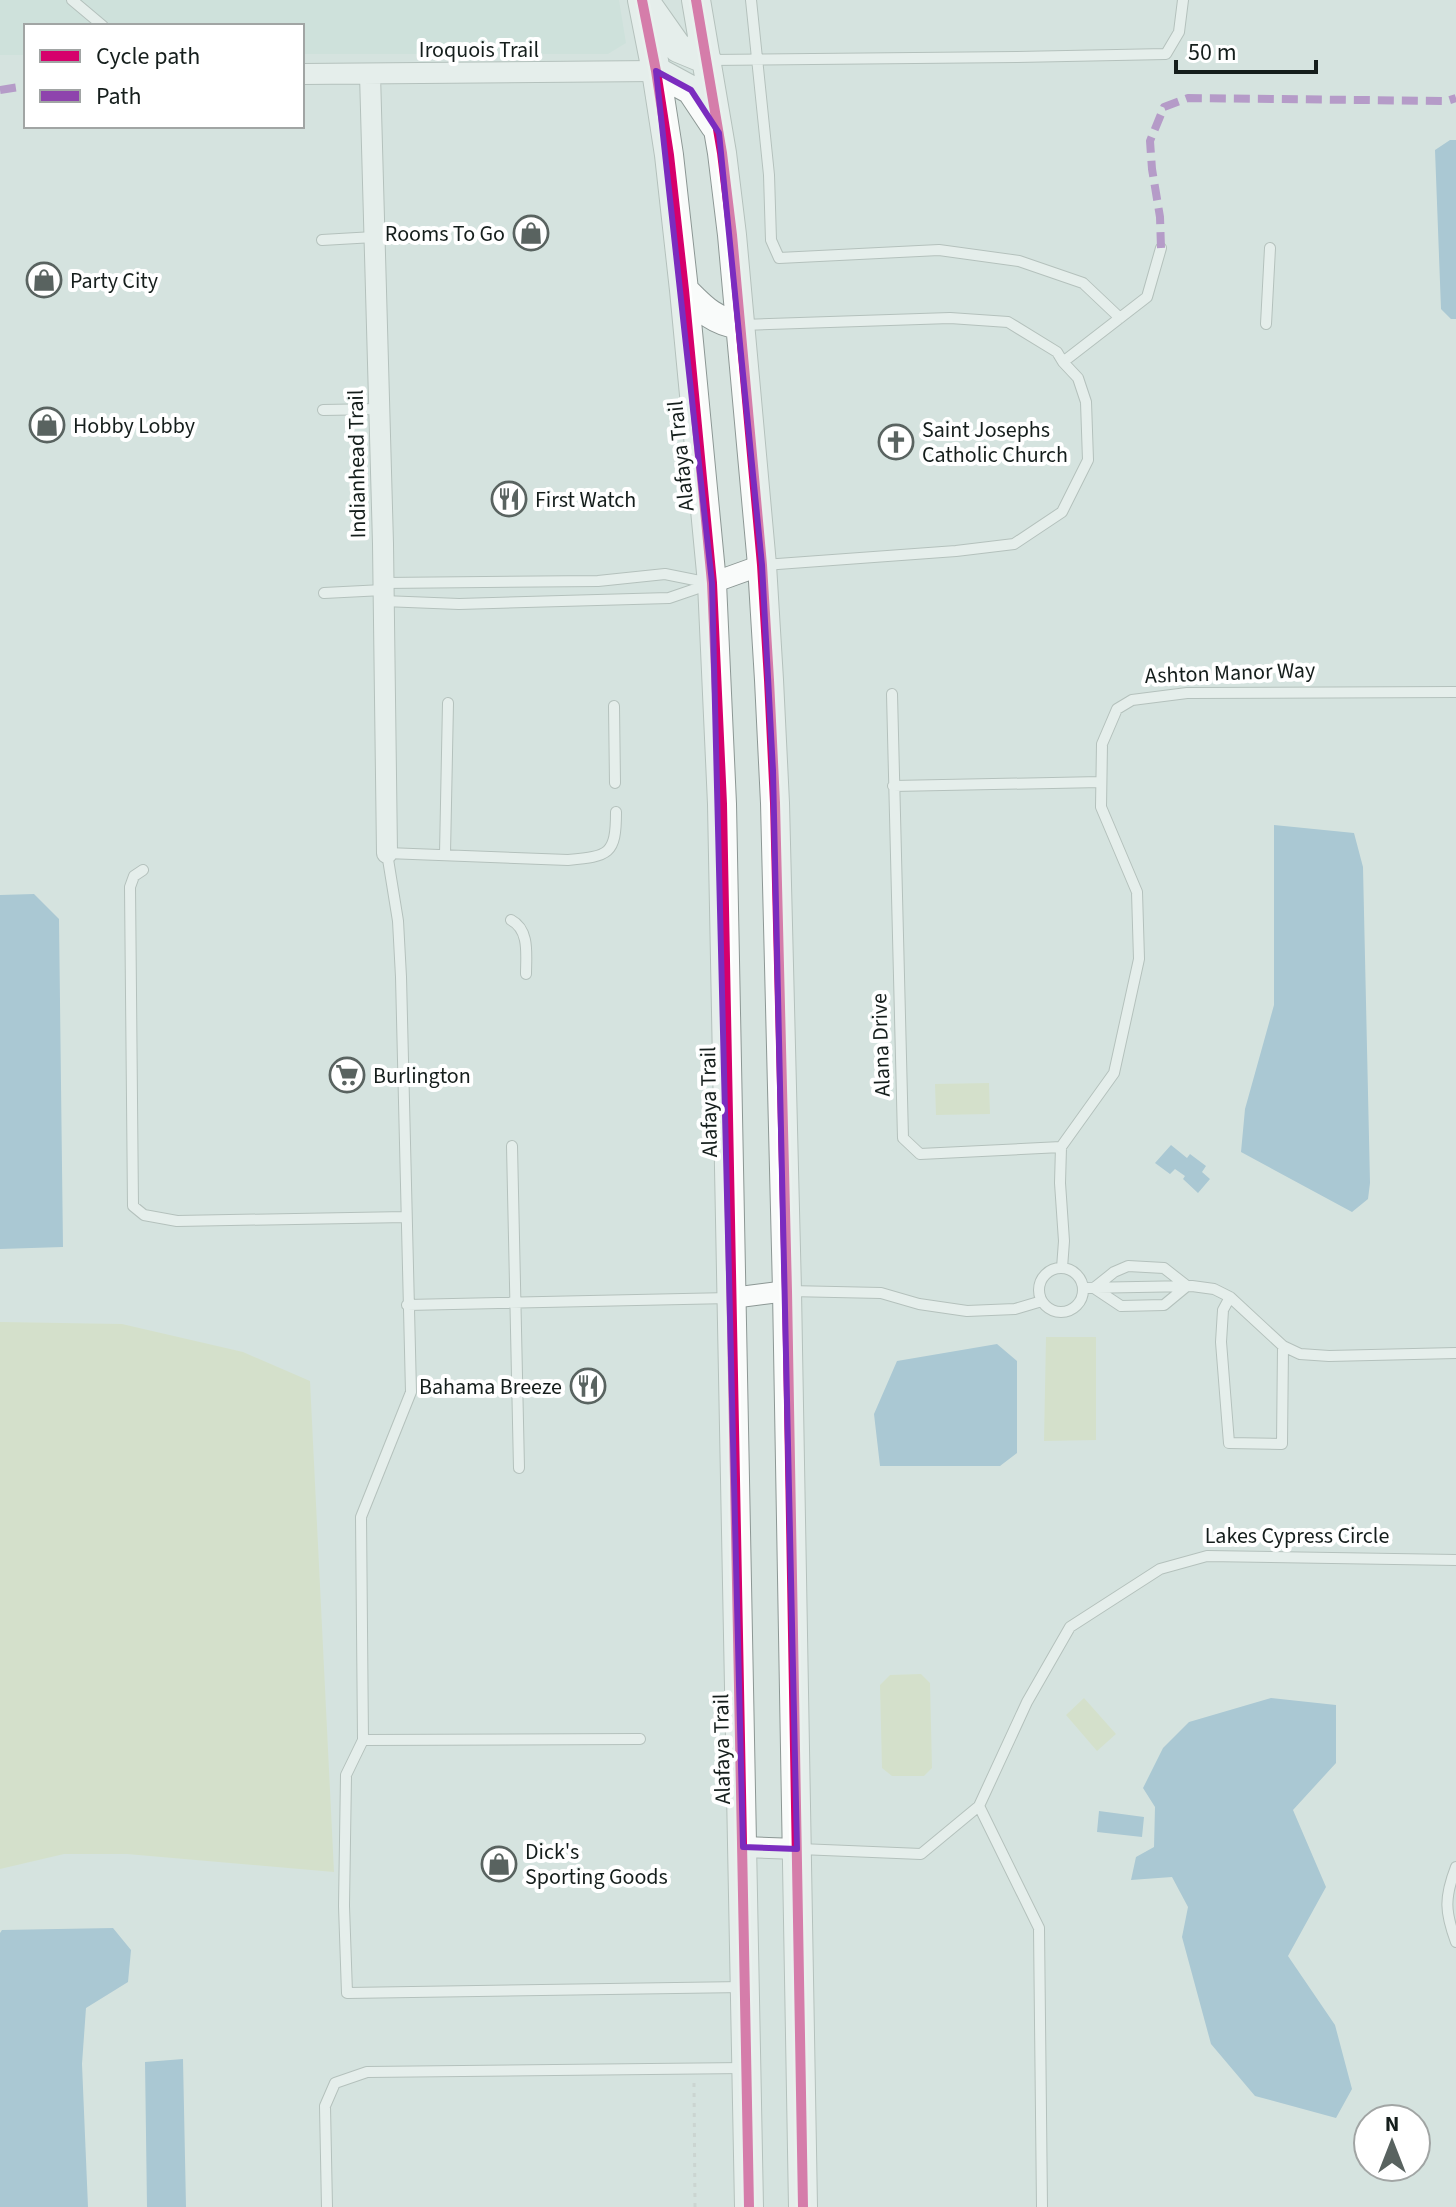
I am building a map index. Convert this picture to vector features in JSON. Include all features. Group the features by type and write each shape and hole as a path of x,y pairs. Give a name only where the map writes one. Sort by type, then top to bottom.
{"main road":[{"path":"643,0 678,48 707,60"},
{"name":"Alafaya Trail","path":"643,0 669,155 712,583 722,804 749,2207"},
{"path":"696,0 719,133 740,325 762,565 775,803 803,2207"},
{"path":"656,71 691,90 719,133"},
{"path":"684,290 710,315 724,323 740,325"}],"street":[{"name":"Iroquois Trail","path":"304,74 656,71"},
{"name":"Indianhead Trail","path":"370,74 387,853"},
{"path":"712,583 762,565"},
{"path":"732,1298 787,1291"},
{"name":"Lakes Cypress Circle","path":"743,1847 797,1849"}],"lane":[{"path":"72,0 101,24"},
{"path":"751,0 769,175 771,240 779,258 939,250 1019,261 1083,283 1120,318"},
{"path":"707,60 1166,54 1179,32 1183,0"},
{"path":"322,240 429,238"},
{"path":"1063,362 1147,297 1161,248"},
{"path":"1266,324 1270,248"},
{"path":"740,325 950,318 1008,322 1057,352 1078,378 1086,402 1088,460 1062,512 1014,544 762,565"},
{"path":"323,410 379,409"},
{"path":"324,593 598,581 665,574 712,583"},
{"path":"383,591 459,604 669,598 712,583"},
{"name":"Ashton Manor Way","path":"1061,1147 1114,1073 1139,959 1137,892 1101,807 1102,744 1117,709 1132,700 1187,693 1456,692"},
{"name":"Alana Drive","path":"892,694 903,1138 920,1154 1061,1147"},
{"path":"445,854 448,703"},
{"path":"614,706 615,783"},
{"path":"893,786 1101,782"},
{"path":"616,812 613,843 606,853 597,857 568,860 387,853 398,921 401,977 411,1392 361,1517 363,1740 346,1775 344,1906 347,1993 745,1987"},
{"path":"143,870 134,876 130,887 133,1206 144,1215 177,1221 406,1217"},
{"path":"511,920 520,924 525,934 526,974"},
{"path":"512,1146 519,1468"},
{"path":"1061,1147 1062,1268"},
{"path":"1187,1286 1164,1268 1128,1266 1089,1288 1078,1305 1066,1312 1051,1310 1042,1301 1039,1292 1043,1278 1054,1269 1062,1268 1076,1273 1089,1288 1121,1306 1164,1305 1187,1286"},
{"path":"1089,1288 1187,1286 1214,1289 1230,1297 1283,1346 1300,1354 1456,1353"},
{"path":"787,1291 881,1293 919,1304 967,1311 1015,1309 1042,1301"},
{"path":"1230,1297 1223,1310 1221,1342 1229,1443 1282,1444 1283,1346"},
{"path":"407,1305 732,1298"},
{"name":"Lakes Cypress Circle","path":"797,1849 921,1854 979,1806 1027,1702 1070,1627 1160,1569 1207,1556 1456,1560"},
{"path":"363,1740 640,1739"},
{"path":"979,1806 1039,1928 1042,2207"},
{"path":"1456,1867 1447,1890 1447,1918 1456,1942"},
{"path":"327,2207 325,2106 335,2083 367,2072 747,2068"}],"path":[{"path":"693,2069 695,2207"}],"highlighted area":[{"path":"656,71 691,90 719,133 762,565 773,771 797,1849 743,1847 712,583"}],"shaded area":[{"path":"0,0 619,0 626,43 608,54 304,54 304,24 24,24 24,55 0,55"}],"green space":[{"path":"989,1083 990,1114 936,1115 935,1084"},
{"path":"0,1322 122,1324 243,1352 310,1381 334,1872 127,1854 64,1854 0,1869"},
{"path":"1046,1337 1096,1337 1096,1440 1044,1441"},
{"path":"921,1674 930,1683 932,1768 924,1776 892,1776 882,1768 880,1685 890,1675"},
{"path":"1084,1698 1116,1734 1097,1751 1066,1715"}],"water":[{"path":"1450,140 1456,140 1456,319 1451,319 1441,309 1435,150"},
{"path":"1274,825 1354,833 1363,867 1370,1183 1368,1199 1352,1212 1241,1152 1245,1109 1274,1005"},
{"path":"34,894 59,919 63,1247 0,1249 0,895"},
{"path":"1171,1145 1187,1158 1190,1154 1206,1166 1202,1172 1210,1179 1198,1193 1175,1169 1170,1174 1155,1163"},
{"path":"997,1344 1017,1361 1017,1453 1000,1466 880,1466 874,1414 897,1361"},
{"path":"1271,1698 1336,1705 1336,1763 1293,1810 1326,1887 1288,1956 1335,2025 1352,2089 1336,2118 1255,2096 1211,2044 1182,1937 1188,1907 1172,1877 1131,1880 1136,1857 1154,1847 1155,1807 1143,1788 1163,1748 1189,1722"},
{"path":"1099,1811 1144,1817 1142,1837 1097,1832"},
{"path":"113,1928 131,1950 128,1982 86,2008 82,2064 88,2207 0,2207 0,1933 2,1930"},
{"path":"183,2059 186,2207 147,2207 145,2062"}],"marked path":[{"path":"0,90 24,86"},
{"path":"1161,248 1150,141 1164,107 1188,98 1447,101 1456,98"}],"cycle path":[{"path":"642,0 669,155 712,583 722,804 749,2207"},
{"path":"696,0 722,153 732,235 762,565 775,803 803,2207"}],"place":[{"name":"Rooms To Go","path":"531,233"},
{"name":"Party City","path":"44,280"},
{"name":"Hobby Lobby","path":"47,425"},
{"name":"Saint Josephs Catholic Church","path":"896,442"},
{"name":"First Watch","path":"509,499"},
{"name":"Burlington","path":"347,1075"},
{"name":"Bahama Breeze","path":"588,1386"},
{"name":"Dick's Sporting Goods","path":"499,1864"}]}
